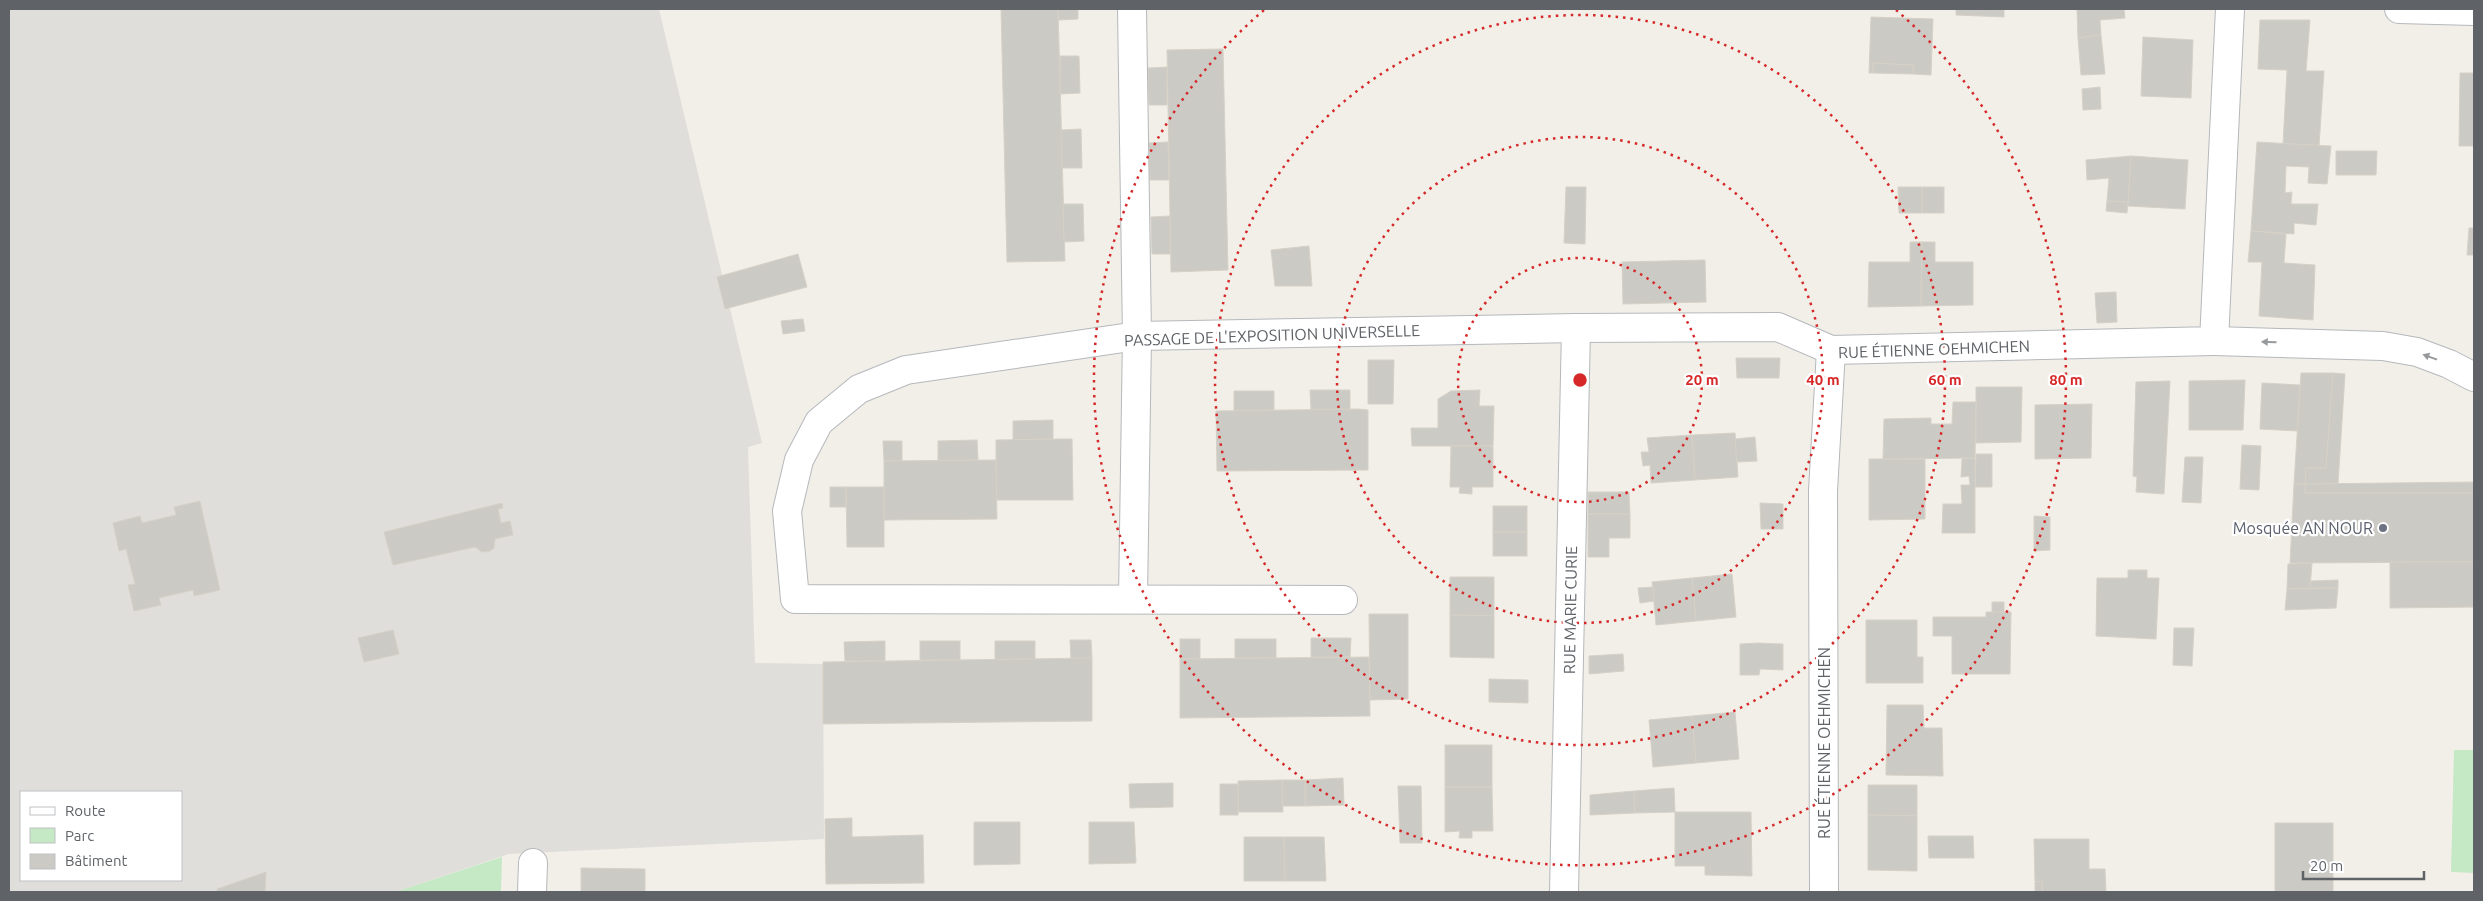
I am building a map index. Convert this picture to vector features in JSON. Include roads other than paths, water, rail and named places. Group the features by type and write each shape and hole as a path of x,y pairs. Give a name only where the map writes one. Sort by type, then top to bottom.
{"street":[{"path":"1132,9 1137,336 1133,598 1343,600"},
{"path":"2214,340 2230,9"},
{"path":"2399,9 2474,11"},
{"name":"PASSAGE DE L'EXPOSITION UNIVERSELLE","path":"1133,598 795,599 787,511 799,460 819,422 859,389 906,370 1137,336 1576,328 1778,327 1831,350"},
{"name":"RUE MARIE CURIE","path":"1564,892 1576,328"},
{"name":"RUE ÉTIENNE OEHMICHEN","path":"1824,892 1823,491 1831,350 2214,340 2384,346 2417,352 2449,364 2474,377"},
{"path":"532,863 532,892"}],"place":[{"name":"Mosquée AN NOUR","path":"2383,528"}]}
